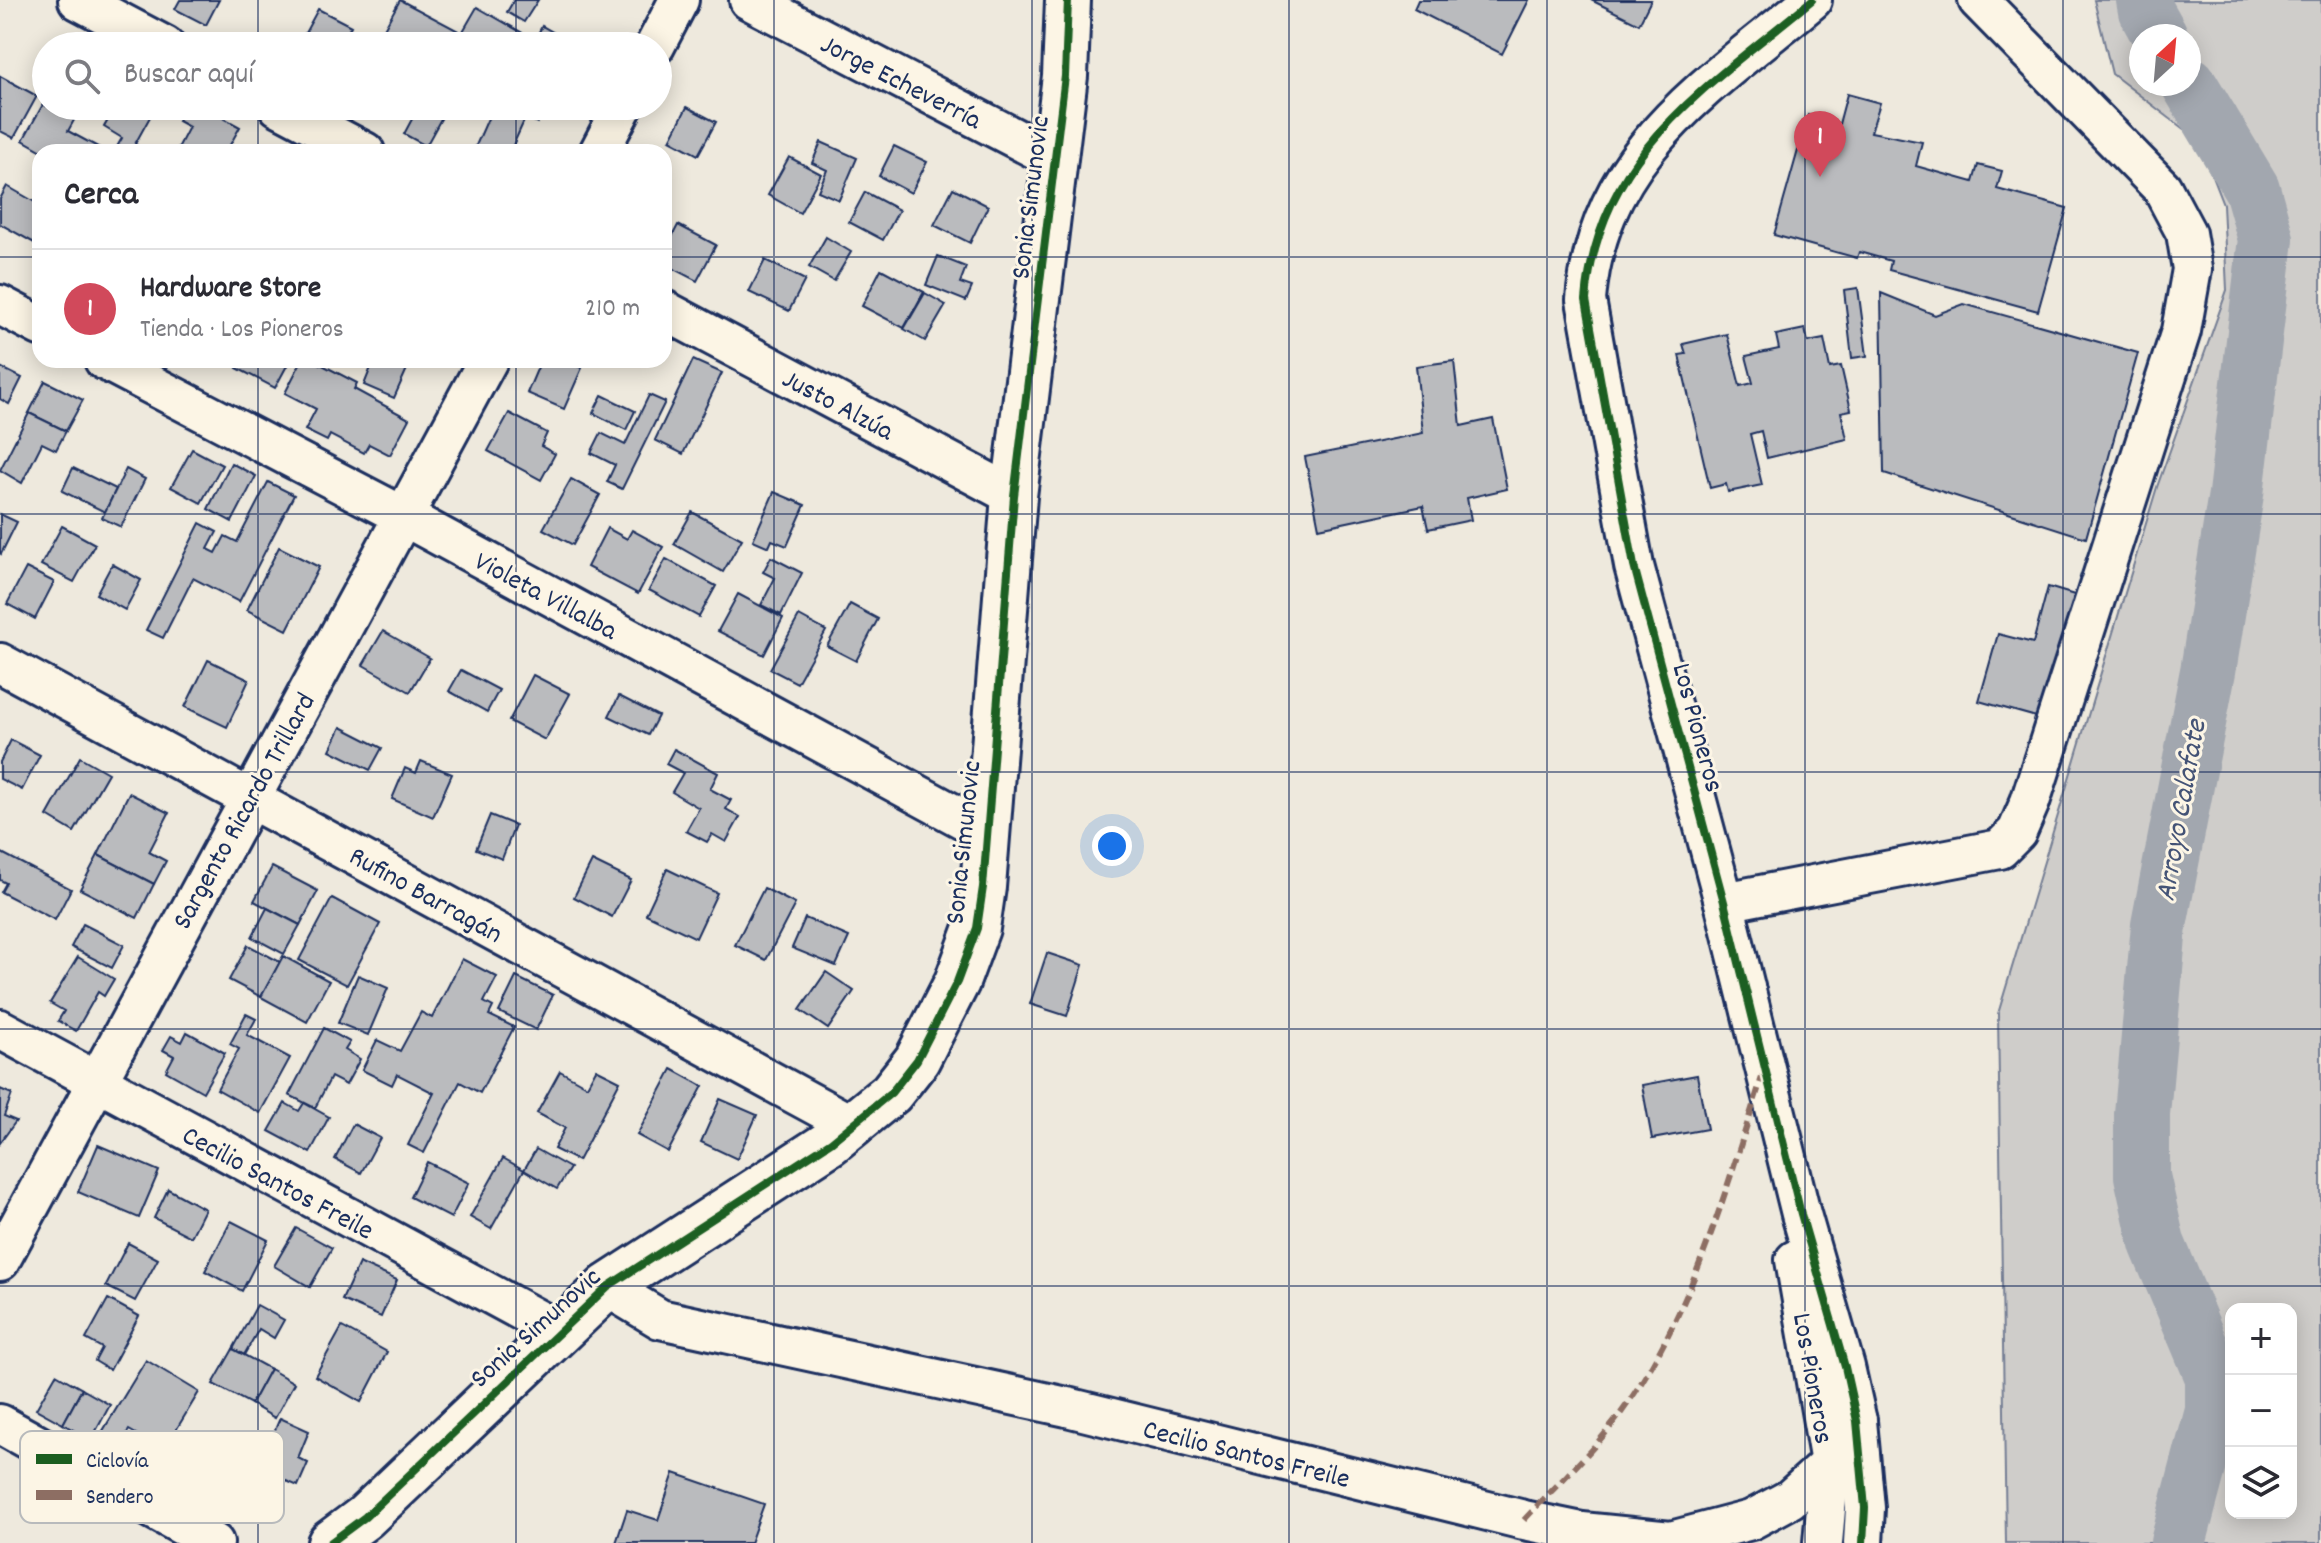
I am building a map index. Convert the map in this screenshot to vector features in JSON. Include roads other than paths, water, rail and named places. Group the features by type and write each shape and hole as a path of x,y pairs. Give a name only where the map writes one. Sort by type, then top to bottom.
{"street":[{"path":"78,0 139,32"},
{"path":"662,32 679,0"},
{"name":"Jorge Echeverría","path":"749,0 1055,159"},
{"name":"Sonia Simunovic","path":"330,1543 365,1517 607,1287 724,1208 780,1176 891,1093 917,1060 957,982 977,928 1014,496 1065,76 1068,0"},
{"name":"Los Pioneros","path":"1812,0 1657,132 1617,187 1589,259 1586,300 1634,566 1857,1421 1865,1508 1863,1543"},
{"path":"1724,902 2000,849 2017,832 2035,787 2181,331 2192,269 2186,233 2162,188 1978,0"},
{"path":"304,120 350,144"},
{"path":"603,144 616,120"},
{"path":"0,305 32,322"},
{"name":"Justo Alzúa","path":"672,314 1014,496"},
{"name":"Violeta Villalba","path":"119,368 403,516 987,832"},
{"name":"Sargento Ricardo Trillard","path":"0,1261 249,796 484,368"},
{"name":"Rufino Barragán","path":"0,663 852,1125"},
{"name":"Cecilio Santos Freile","path":"0,1029 559,1331"},
{"name":"Los Pioneros","path":"1801,1214 1795,1256 1830,1463 1823,1543"},
{"name":"Cecilio Santos Freile","path":"607,1287 660,1319 1067,1407 1582,1532 1671,1541 1751,1520 1790,1499 1830,1463 1857,1421"},
{"path":"0,1424 20,1435"},
{"path":"178,1523 214,1543"}],"waterway":[{"name":"Arroyo Calafate","path":"2144,0 2153,24"},
{"name":"Arroyo Calafate","path":"2178,1543 2213,1411 2213,1377 2157,1243 2142,1176 2142,1114 2159,925 2208,671 2236,494 2266,239 2252,189 2196,96"}],"place":[{"name":"Hardware Store","path":"1820,177"}]}
